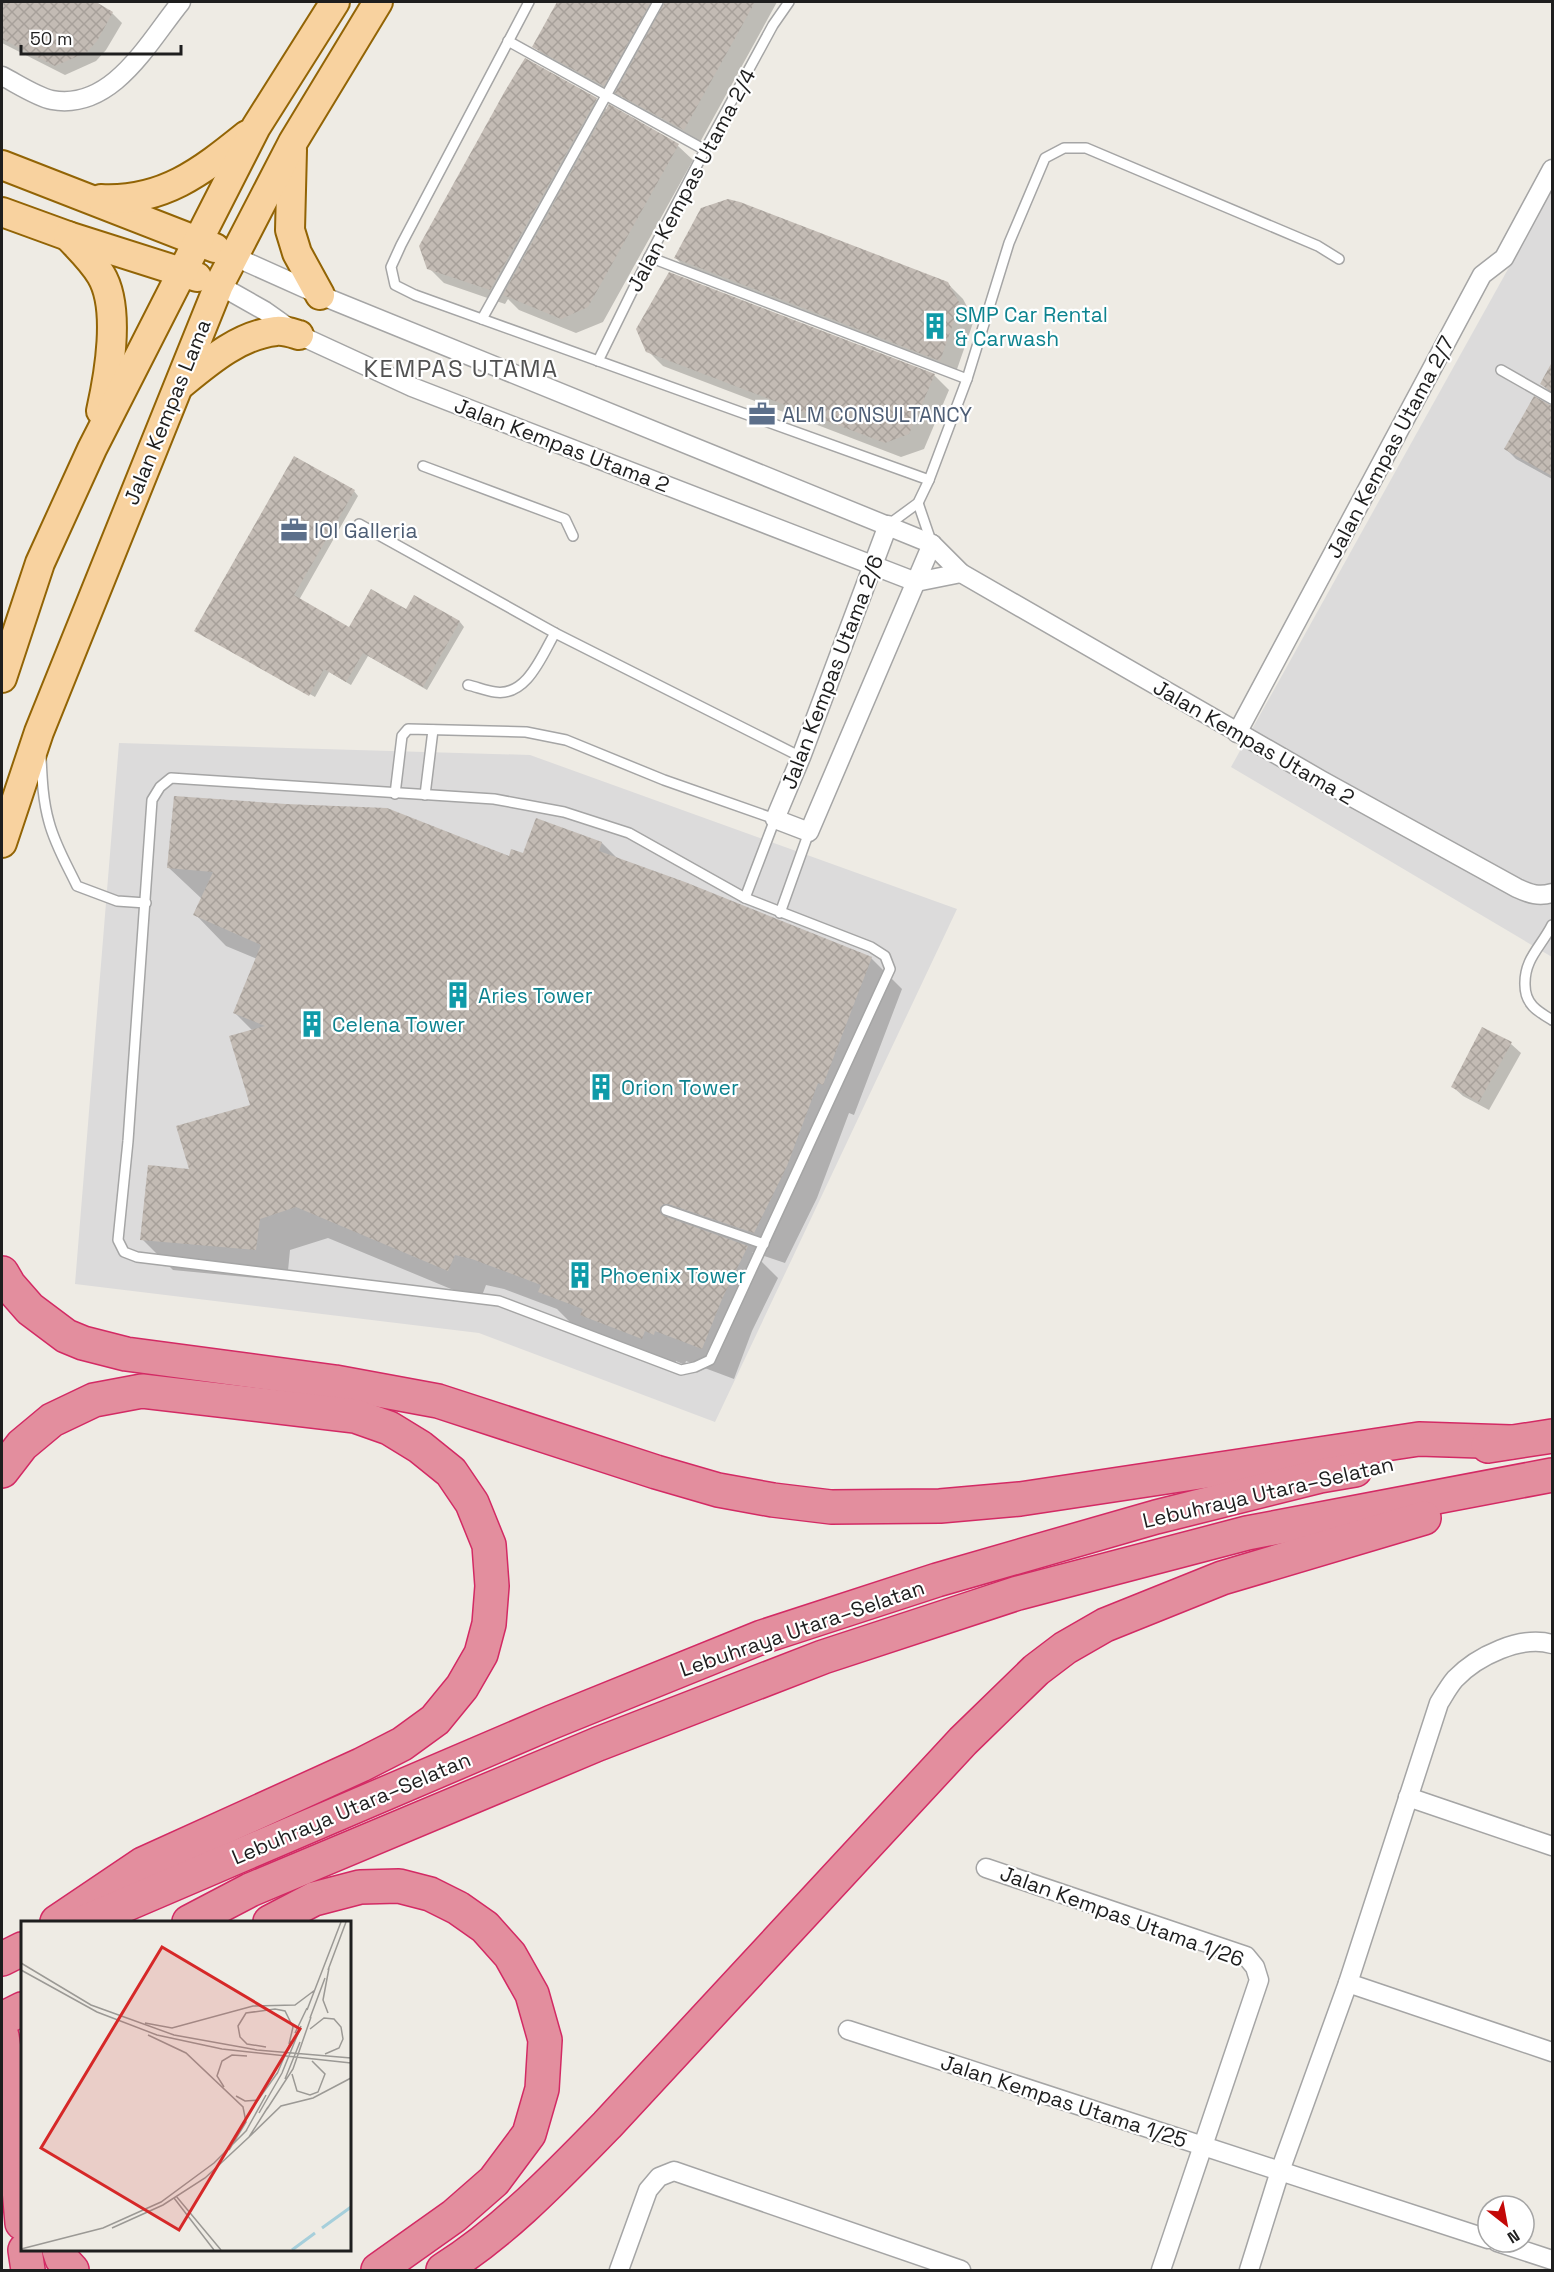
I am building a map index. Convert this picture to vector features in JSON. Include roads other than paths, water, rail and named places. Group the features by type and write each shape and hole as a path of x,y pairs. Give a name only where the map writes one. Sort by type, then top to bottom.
{"highway":[{"path":"2,1273 9,1285 30,1309 66,1336 83,1343 126,1354 345,1384 438,1401 718,1490 831,1507 940,1506 1020,1498 1419,1439 1511,1442"},
{"path":"2,1471 22,1445 52,1420 94,1400 142,1391 355,1416 389,1428 420,1447 451,1472 472,1503 489,1545 492,1586 489,1624 481,1654 462,1687 435,1720 402,1744 361,1765 143,1864 60,1921"},
{"name":"Lebuhraya Utara–Selatan","path":"90,1921 552,1722 762,1637 937,1580 1156,1517 1320,1476 1552,1436"},
{"name":"Lebuhraya Utara–Selatan","path":"193,1921 250,1890 598,1744 845,1650 1018,1593 1247,1533 1552,1475"},
{"path":"443,2271 501,2229 548,2186 963,1742 1036,1670 1065,1648 1105,1625 1222,1578 1436,1514 1514,1481"},
{"path":"274,1921 315,1899 360,1887 399,1886 430,1894 458,1908 485,1927 510,1955 532,1994 544,2040 542,2089 529,2134 494,2181 453,2216 378,2271"},
{"path":"2,2019 21,2010"},
{"path":"2,2036 17,2111 21,2201"},
{"path":"25,2251 28,2271"},
{"path":"58,2251 72,2271"}],"main road":[{"name":"Jalan Kempas Lama","path":"2,678 40,563 92,448 256,127 335,2"},
{"name":"Jalan Kempas Lama","path":"2,843 39,732 219,285 293,142 378,2"},
{"path":"87,198 115,199 150,195 180,184 212,163 256,127"},
{"path":"293,142 290,230 297,253 320,295"},
{"path":"2,165 233,256"},
{"path":"2,212 68,236 182,270 219,285"},
{"path":"68,236 102,275 110,297 110,360 92,448"},
{"path":"176,388 210,361 243,340 278,330 299,335"}],"street":[{"path":"2,76 50,100 71,101 89,97 124,74 176,3"},
{"name":"Jalan Kempas Utama 2/7","path":"1238,733 1482,275 1504,258 1552,169"},
{"path":"233,256 320,295 932,544"},
{"name":"Jalan Kempas Utama 2","path":"219,285 265,311 299,335 412,387 916,582"},
{"name":"Jalan Kempas Utama 2/6","path":"775,819 801,757 888,525"},
{"name":"Jalan Kempas Utama 2","path":"932,544 961,573 1382,815 1532,895 1543,896 1552,893"},
{"name":"Jalan Kempas Utama 2/6","path":"809,832 932,544"},
{"path":"916,582 961,573"},
{"path":"775,819 809,832"},
{"path":"1250,2271 1280,2171 1348,1983 1439,1703 1454,1680 1473,1664 1499,1651 1523,1643 1548,1643"},
{"path":"1408,1797 1552,1846"},
{"name":"Jalan Kempas Utama 1/26","path":"986,1868 1246,1956 1255,1967 1259,1980 1203,2146"},
{"path":"1348,1983 1552,2052"},
{"name":"Jalan Kempas Utama 1/25","path":"848,2030 1476,2235"},
{"path":"1161,2271 1203,2146"},
{"path":"619,2271 648,2190 659,2178 674,2171 961,2271"},
{"path":"1534,2254 1552,2260"}],"lane":[{"path":"529,2 391,267 395,285 415,295 929,480"},
{"path":"482,319 658,2"},
{"name":"Jalan Kempas Utama 2/4","path":"598,361 705,150 773,26 789,2"},
{"path":"508,41 606,93 705,150"},
{"path":"888,525 918,503 929,480 967,379 1009,243 1045,158 1064,148 1086,148 1318,246 1339,259"},
{"path":"649,257 967,379"},
{"path":"1501,370 1552,399"},
{"path":"423,466 565,519 573,536"},
{"path":"918,503 932,544"},
{"path":"359,524 555,633 801,757"},
{"path":"468,685 496,693 517,688 527,680 555,633"},
{"path":"395,794 403,733 408,729 526,732 566,740 664,780 775,819"},
{"path":"425,795 433,730"},
{"path":"39,732 44,801 49,824 57,847 77,886 117,901 146,903"},
{"path":"171,778 425,795 494,799 564,812 630,833 745,898 871,947 885,956 890,969 710,1360 681,1370 500,1301 137,1257 128,1254 120,1247 118,1240 128,1141 152,800 160,787 171,778"},
{"name":"Jalan Kempas Utama 2/6","path":"745,898 775,819"},
{"name":"Jalan Kempas Utama 2/6","path":"780,913 809,832"},
{"path":"1552,926 1537,947 1524,972 1525,995 1534,1010 1552,1020"},
{"path":"666,1210 764,1244"}],"place":[{"name":"SMP Car Rental & Carwash","path":"935,326"},
{"name":"ALM CONSULTANCY","path":"762,414"},
{"name":"IOI Galleria","path":"294,530"},
{"name":"Aries Tower","path":"458,995"},
{"name":"Celena Tower","path":"312,1024"},
{"name":"Orion Tower","path":"601,1087"},
{"name":"Phoenix Tower","path":"580,1275"}],"district":[{"name":"KEMPAS UTAMA","path":"461,368"}]}
